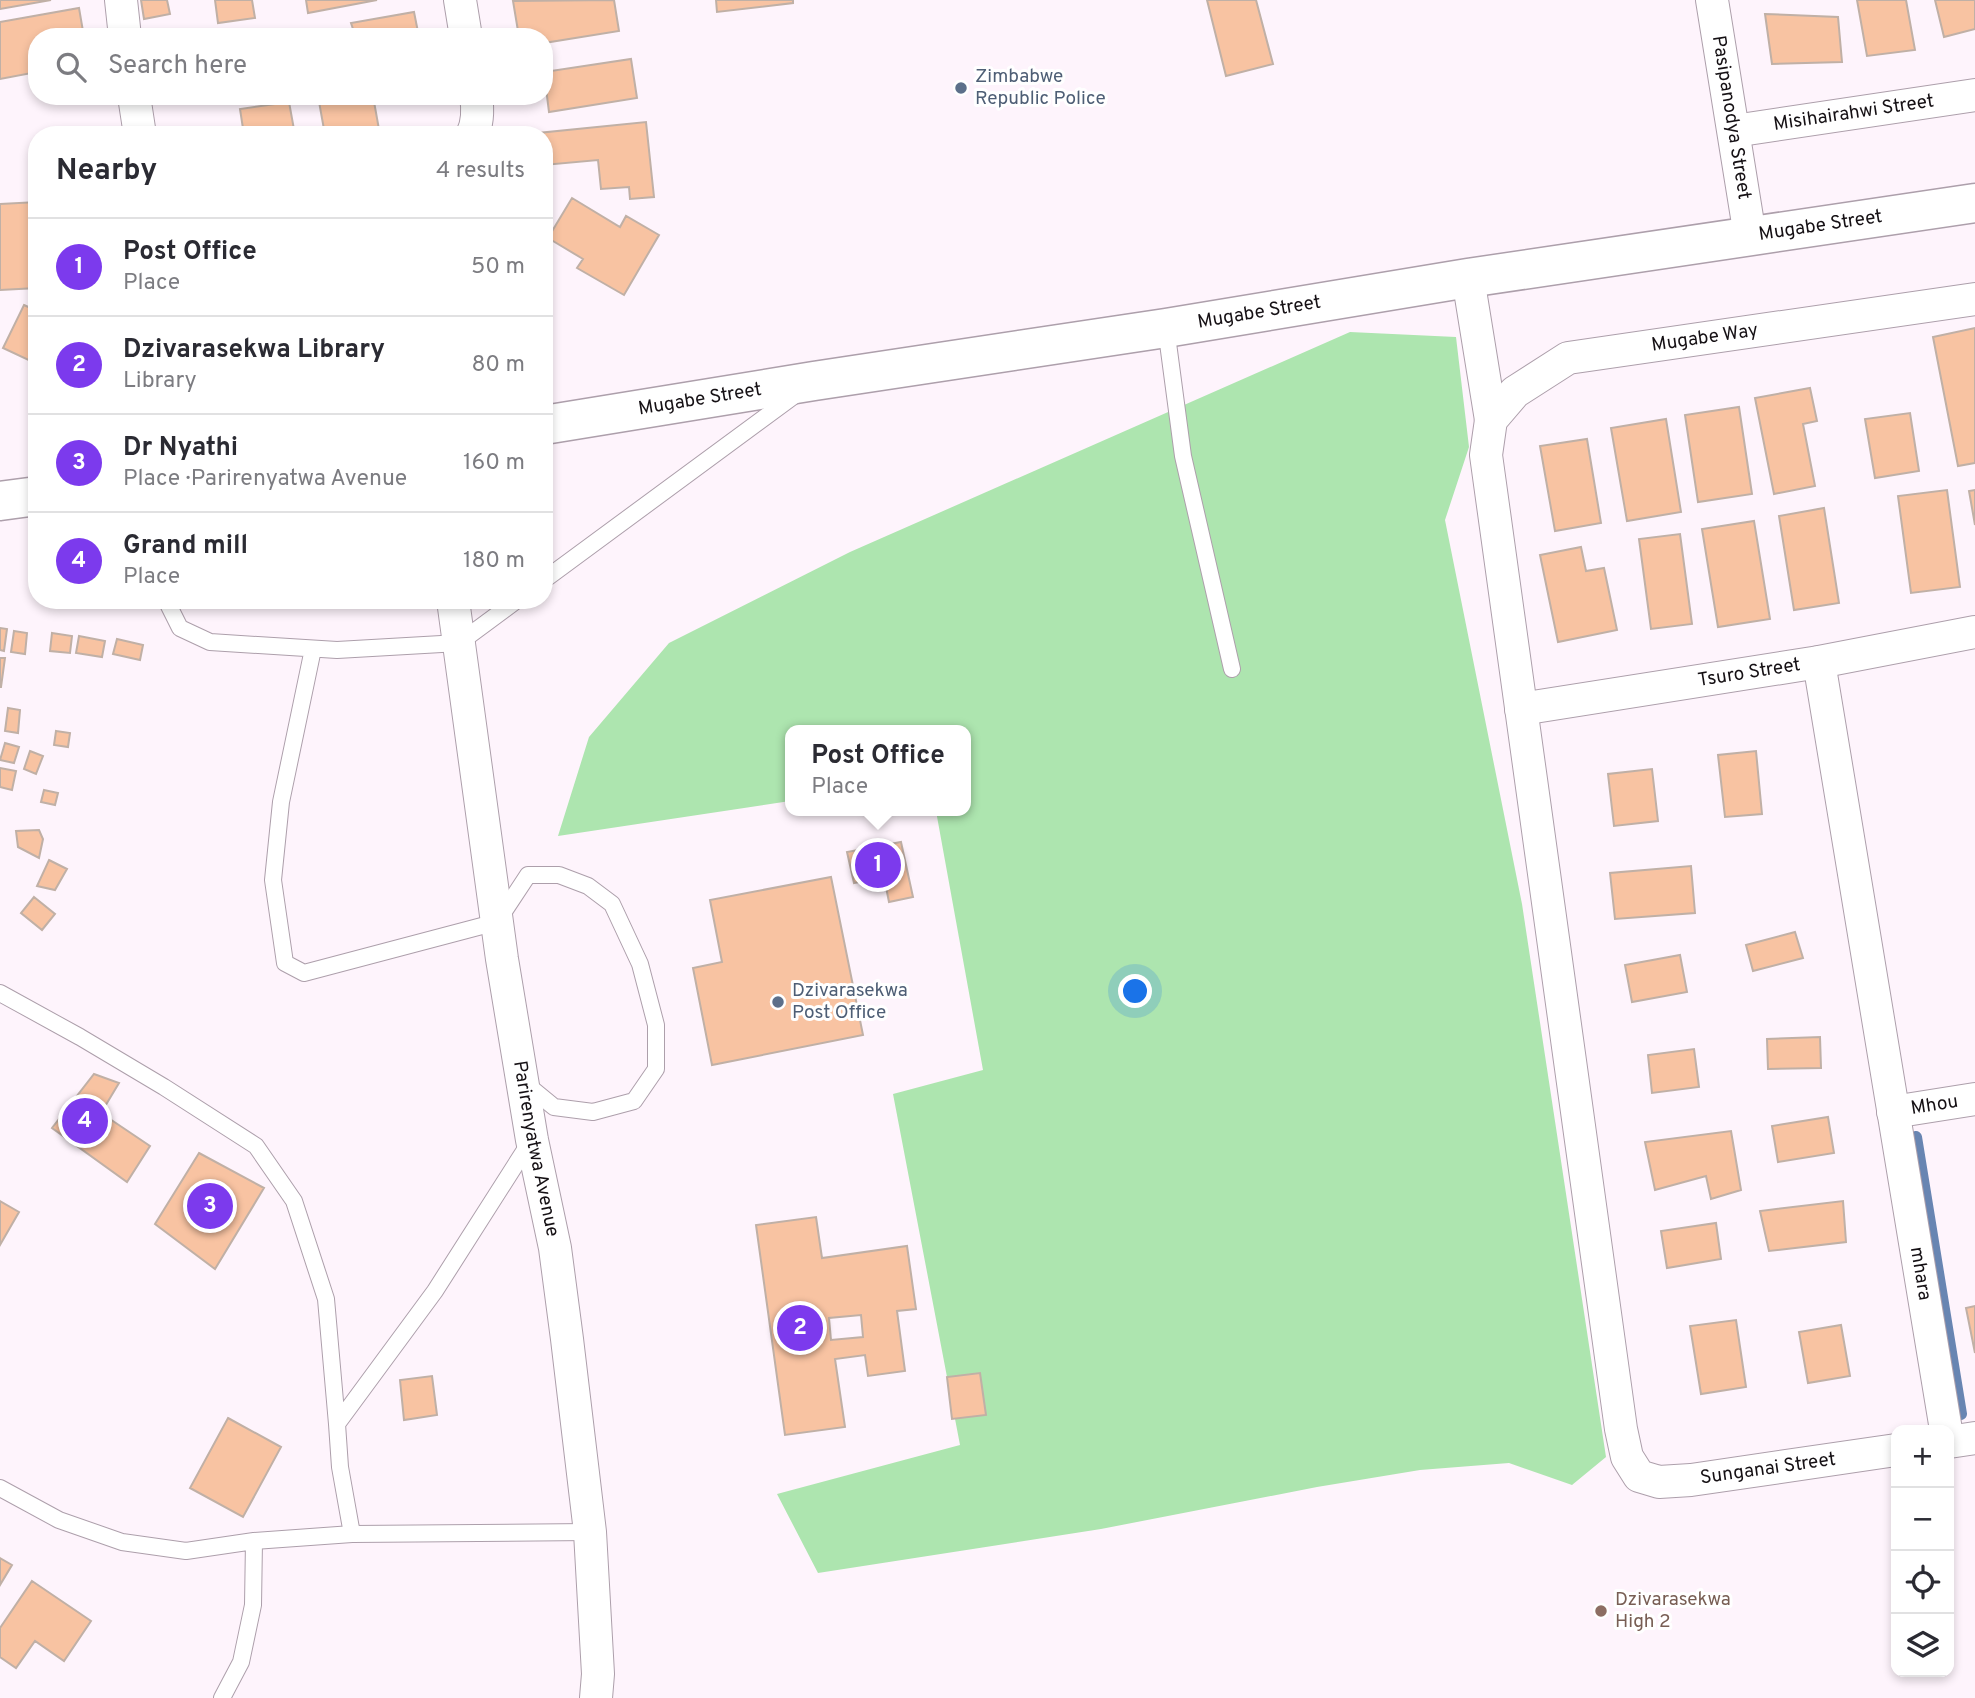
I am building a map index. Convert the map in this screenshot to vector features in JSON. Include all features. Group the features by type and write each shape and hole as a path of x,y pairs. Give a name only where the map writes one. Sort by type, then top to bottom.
{"street":[{"path":"121,0 124,28"},
{"path":"460,0 465,28"},
{"name":"Pasipanodya Street","path":"1712,0 1750,236"},
{"name":"Misihairahwi Street","path":"1734,131 1975,95"},
{"path":"135,105 139,126"},
{"path":"476,126 477,105"},
{"name":"Mugabe Street","path":"553,424 1468,278 1975,203"},
{"path":"1468,278 1491,420 1486,455 1521,709"},
{"name":"Mugabe Way","path":"1491,420 1515,392 1568,358 1975,299"},
{"path":"0,501 28,497"},
{"name":"Parirenyatwa Avenue","path":"454,609 497,922 532,1140 555,1248 568,1339 590,1532 598,1674 596,1698"},
{"name":"Tsuro Street","path":"1521,709 1819,662 1975,632"},
{"name":"mhara","path":"1819,662 1946,1425"},
{"name":"Sunganai Street","path":"1521,709 1627,1457 1639,1476 1659,1482 1691,1480 1891,1451"},
{"name":"Mhou","path":"1893,1114 1975,1099"},
{"path":"1954,1441 1975,1438"}],"lane":[{"path":"1166,328 1183,456 1231,670"},
{"path":"553,573 814,381"},
{"path":"170,609 180,628 210,642 337,650 459,643 505,609"},
{"path":"313,649 281,802 273,880 285,963 304,973 497,922 528,875 559,875 588,886 612,904 640,964 656,1026 656,1069 634,1101 593,1112 554,1107 522,1081"},
{"path":"0,993 164,1087 256,1146 294,1200 326,1299 340,1467 352,1534"},
{"path":"337,1424 435,1291 532,1140"},
{"path":"0,1488 59,1520 122,1542 186,1550 254,1541 352,1534 590,1532"},
{"path":"222,1698 242,1662 253,1605 254,1541"}],"green space":[{"path":"1350,332 1456,337 1469,447 1445,520 1522,904 1606,1457 1572,1485 1509,1463 1420,1470 1101,1529 818,1573 777,1494 960,1445 893,1094 983,1070 937,816 971,816 971,725 785,725 785,802 558,836 589,737 669,643 850,552"}],"building":[{"path":"0,0 51,0 0,9"},
{"path":"141,0 167,0 170,14 144,19"},
{"path":"215,0 252,0 255,18 218,23"},
{"path":"306,0 377,0 308,13"},
{"path":"614,0 619,31 553,42 553,28 518,28 513,1"},
{"path":"716,0 793,0 793,3 717,12"},
{"path":"1207,0 1256,0 1273,64 1226,76"},
{"path":"1857,0 1906,0 1915,50 1867,56"},
{"path":"1935,0 1975,0 1975,29 1944,37"},
{"path":"79,8 82,28 28,28 28,74 0,79 0,22"},
{"path":"414,12 417,28 353,28 351,23"},
{"path":"1765,14 1838,17 1842,62 1772,64"},
{"path":"631,59 637,98 549,112 548,105 553,105 553,71"},
{"path":"290,105 293,126 243,126 240,109"},
{"path":"320,105 375,105 378,126 323,126"},
{"path":"646,122 654,197 630,199 629,187 601,189 598,160 553,164 553,131"},
{"path":"572,198 620,227 626,216 659,235 624,295 577,268 583,259 553,241 553,230"},
{"path":"28,202 28,288 0,290 0,204"},
{"path":"24,305 28,307 28,360 3,348"},
{"path":"1975,328 1975,463 1958,466 1933,337"},
{"path":"1810,388 1817,421 1803,424 1815,486 1774,494 1755,398"},
{"path":"1739,407 1752,494 1698,502 1685,415"},
{"path":"1910,413 1919,471 1875,478 1865,419"},
{"path":"1666,419 1681,512 1627,521 1611,428"},
{"path":"1587,439 1601,523 1555,531 1540,446"},
{"path":"1947,490 1960,587 1911,593 1898,496"},
{"path":"1975,490 1975,525 1969,491"},
{"path":"1824,508 1839,603 1794,610 1779,516"},
{"path":"1754,521 1770,619 1718,627 1702,529"},
{"path":"1680,534 1692,624 1651,629 1639,539"},
{"path":"1581,547 1586,571 1604,568 1617,630 1558,642 1540,555"},
{"path":"0,628 7,629 4,651 0,650"},
{"path":"14,631 27,633 25,654 11,652"},
{"path":"52,633 72,636 70,653 50,651"},
{"path":"79,636 105,641 102,657 76,653"},
{"path":"117,639 143,645 140,660 113,654"},
{"path":"0,658 5,658 1,687 0,687"},
{"path":"8,708 20,710 18,733 5,731"},
{"path":"56,731 70,733 68,747 54,745"},
{"path":"5,743 19,747 14,763 0,760"},
{"path":"30,751 43,756 36,774 24,769"},
{"path":"1756,751 1762,814 1725,817 1718,755"},
{"path":"0,768 16,771 12,790 0,787"},
{"path":"1652,769 1658,821 1614,826 1608,774"},
{"path":"44,790 58,793 55,805 41,802"},
{"path":"39,830 43,839 39,858 18,847 16,831"},
{"path":"901,842 913,897 889,902 884,877 854,883 847,852"},
{"path":"49,860 67,869 55,890 37,886"},
{"path":"1691,866 1695,913 1615,919 1610,873"},
{"name":"Dzivarasekwa Post Office","path":"831,877 863,1035 712,1065 693,968 722,962 710,900"},
{"path":"34,897 55,914 42,930 21,913"},
{"path":"1795,932 1803,958 1753,971 1746,945"},
{"path":"1680,955 1687,992 1632,1002 1625,965"},
{"path":"1820,1037 1821,1068 1768,1069 1767,1039"},
{"path":"1694,1049 1699,1087 1652,1093 1648,1055"},
{"path":"94,1074 119,1083 101,1113 150,1146 127,1182 52,1128"},
{"path":"1828,1117 1834,1153 1778,1162 1772,1126"},
{"path":"1731,1131 1741,1190 1711,1199 1706,1176 1655,1190 1645,1142"},
{"path":"199,1153 264,1188 215,1269 155,1224"},
{"path":"0,1201 19,1212 0,1245"},
{"path":"1843,1201 1846,1242 1769,1251 1760,1211"},
{"path":"816,1217 822,1258 907,1246 916,1309 897,1311 905,1371 868,1376 865,1355 835,1359 845,1427 785,1435 756,1225","holes":["861,1315 863,1337 831,1340 829,1318"]},
{"path":"1716,1223 1721,1259 1667,1268 1661,1231"},
{"path":"1975,1306 1975,1353 1966,1308"},
{"path":"1736,1320 1746,1387 1701,1394 1690,1326"},
{"path":"1841,1325 1850,1376 1808,1383 1799,1332"},
{"path":"980,1373 986,1415 952,1419 947,1377"},
{"path":"432,1376 437,1415 404,1420 400,1380"},
{"path":"228,1418 281,1447 243,1517 190,1488"},
{"path":"0,1558 12,1565 0,1585"},
{"path":"32,1581 91,1621 64,1661 35,1641 16,1668 0,1657 0,1628"}],"waterway":[{"path":"1916,1137 1961,1414"}],"place":[{"name":"Zimbabwe Republic Police","path":"961,88"},
{"name":"Post Office","path":"878,865"},
{"name":"Dzivarasekwa Post Office","path":"778,1002"},
{"name":"Grand mill","path":"85,1121"},
{"name":"Dr Nyathi","path":"210,1206"},
{"name":"Dzivarasekwa Library","path":"800,1328"},
{"name":"Dzivarasekwa High 2","path":"1601,1611"}]}
